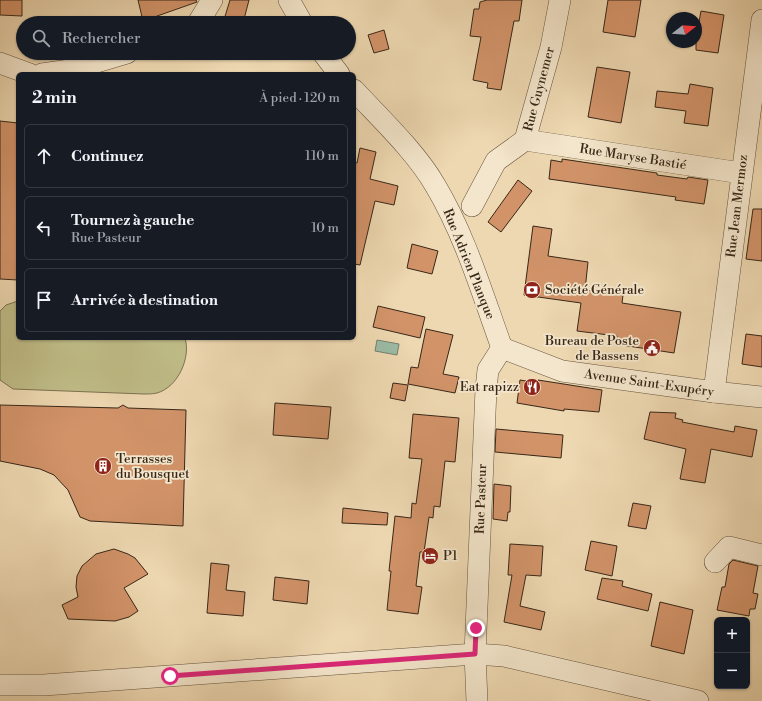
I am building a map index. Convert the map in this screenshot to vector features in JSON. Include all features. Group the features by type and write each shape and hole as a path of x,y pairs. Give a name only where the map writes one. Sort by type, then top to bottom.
{"street":[{"path":"202,16 212,0"},
{"path":"289,0 298,16"},
{"name":"Rue Guynemer","path":"472,206 496,161 525,140 551,47 560,0"},
{"name":"Rue Jean Mermoz","path":"714,392 741,173 762,20"},
{"path":"56,72 70,70 104,60"},
{"path":"328,60 337,72"},
{"path":"0,63 25,72"},
{"name":"Rue Adrien Planque","path":"356,92 404,144 435,184 460,235 502,348"},
{"name":"Rue Maryse Bastié","path":"525,140 741,173"},
{"name":"Avenue Saint-Exupéry","path":"502,348 562,371 759,398"},
{"name":"Rue Pasteur","path":"476,701 475,654 486,389 488,370 502,348"},
{"path":"715,562 729,547 762,555"},
{"path":"0,685 52,684 475,654 504,656 698,701"}],"shaded area":[{"path":"16,302 16,340 185,340 186,354 184,363 177,378 171,385 154,394 13,389 0,380 0,311 6,305"},
{"path":"377,340 399,344 397,355 375,351"}],"building":[{"path":"0,0 22,0 22,16 0,15"},
{"path":"138,0 196,0 197,2 157,16 142,16"},
{"path":"230,0 249,0 245,16 225,16"},
{"path":"487,0 522,0 519,21 514,21 501,90 487,88 488,83 473,80 481,37 470,36 474,9 479,9 480,2"},
{"path":"608,0 641,0 635,37 603,32"},
{"path":"701,12 724,15 718,53 696,50 696,48 702,48"},
{"path":"384,30 389,49 374,53 368,35"},
{"path":"597,67 630,72 621,123 588,117"},
{"path":"690,84 713,88 708,126 684,123 686,111 655,107 657,91 688,94"},
{"path":"0,121 16,123 16,280 0,279"},
{"path":"360,148 376,152 370,179 398,186 394,205 375,201 360,265 356,264 357,163"},
{"path":"562,159 657,173 657,175 708,180 704,204 675,200 676,197 549,179 551,160 562,162"},
{"path":"518,180 532,191 501,232 488,222"},
{"path":"753,209 762,209 762,261 746,259"},
{"path":"533,226 552,229 548,256 588,262 585,290 623,295 622,303 681,312 674,353 615,344 617,336 577,331 581,303 524,295"},
{"path":"412,244 438,251 432,274 407,268"},
{"path":"378,306 425,317 420,338 373,327"},
{"path":"426,329 453,335 443,374 459,377 455,393 408,384 411,367 418,368"},
{"path":"746,334 762,336 762,367 742,364"},
{"path":"520,380 538,383 538,380 602,390 599,412 564,409 564,411 517,403"},
{"path":"393,383 408,385 405,401 390,398"},
{"path":"275,403 331,407 328,439 273,435"},
{"name":"Terrasses du Bousquet","path":"0,405 118,408 123,405 128,408 186,410 183,526 90,521 80,517 68,490 54,475 40,469 0,461"},
{"path":"650,412 676,413 675,418 683,420 682,422 734,432 735,426 757,430 752,457 711,449 705,483 680,479 686,449 644,439"},
{"path":"413,414 459,418 455,462 445,461 440,507 434,506 433,518 429,517 424,552 420,552 416,586 422,587 418,614 387,610 391,571 389,571 395,516 411,518 412,503 416,504 422,459 409,458"},
{"path":"496,429 563,435 561,458 495,452"},
{"path":"494,484 511,486 510,512 508,512 507,521 493,519"},
{"path":"633,503 651,506 646,529 628,526"},
{"path":"343,508 388,513 387,525 342,523"},
{"path":"591,541 617,546 612,576 585,570"},
{"path":"510,544 543,546 541,576 526,575 520,606 545,612 541,630 504,622 512,575 508,575"},
{"path":"114,549 135,558 148,574 124,588 138,611 129,617 115,621 68,619 62,605 78,597 76,587 77,576 82,566 96,554"},
{"path":"733,560 758,566 753,593 758,594 755,609 750,609 749,616 717,610 722,587 725,587 729,564"},
{"path":"211,563 229,565 226,590 245,592 243,616 207,613"},
{"path":"275,577 309,581 307,604 273,600"},
{"path":"602,578 623,581 622,586 652,594 648,611 597,599"},
{"path":"660,602 693,610 684,654 651,646"}],"place":[{"name":"Société Générale","path":"532,290"},
{"name":"Bureau de Poste de Bassens","path":"652,348"},
{"name":"Eat rapizz","path":"532,387"},
{"name":"Terrasses du Bousquet","path":"103,466"},
{"name":"P1","path":"430,556"}],"route":[{"path":"170,676 475,654 476,628"}]}
